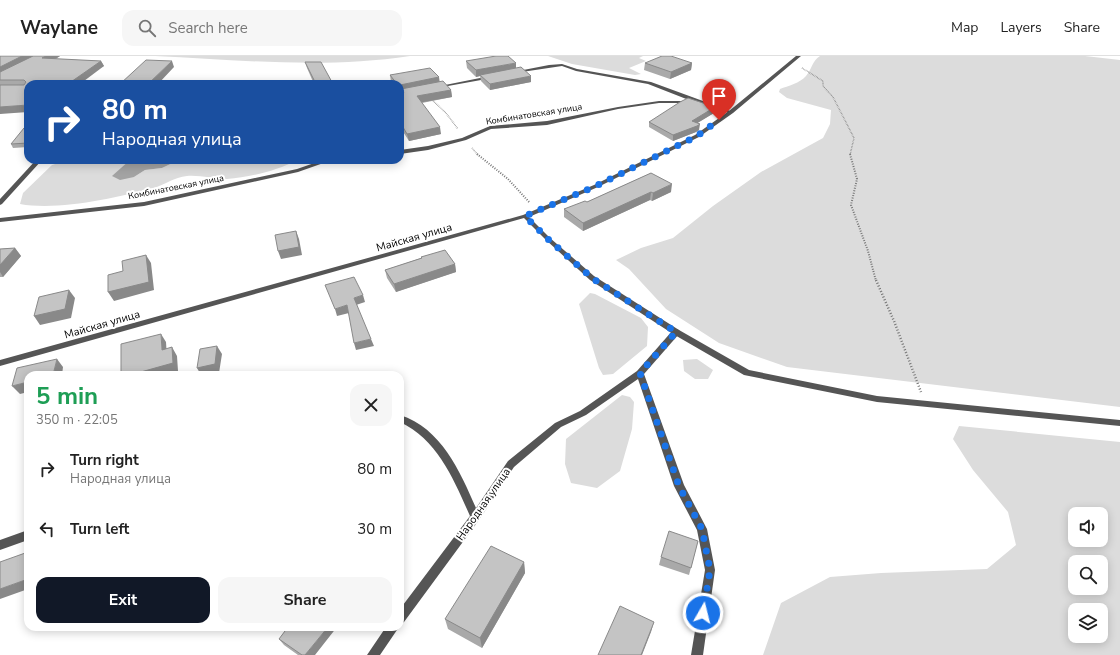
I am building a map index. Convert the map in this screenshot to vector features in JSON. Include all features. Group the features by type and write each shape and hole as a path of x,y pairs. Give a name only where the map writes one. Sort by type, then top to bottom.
{"street":[{"name":"Майская улица","path":"0,362 525,216 596,186 697,136 731,112 799,56"},
{"path":"511,73 562,65 576,70 648,82 696,101 731,112"},
{"path":"422,90 495,76"},
{"name":"Комбинатовская улица","path":"404,151 428,148 464,139 490,128 547,123 618,108 659,102 696,101"},
{"path":"0,203 35,164"},
{"name":"Комбинатовская улица","path":"0,220 144,204 298,170 317,164"},
{"path":"525,216 548,239 592,278 676,332 747,373 877,399 1120,423"},
{"name":"Народная улица","path":"404,613 475,517 511,464 558,425 583,413 640,373 676,332"},
{"path":"640,373 679,486 702,529 710,570 697,655"},
{"path":"404,419 413,422 430,437 456,476 475,517"},
{"path":"0,545 24,536"},
{"path":"373,655 390,631"}],"path":[{"path":"793,61 823,81 823,86 836,102 847,128 854,138 850,155 857,179 851,205 868,250 877,285 915,372 924,404"},
{"path":"422,90 446,114 464,139 479,156 490,163 500,174 508,179 524,197 540,210"}],"shaded area":[{"path":"155,56 410,56 378,60 314,63"},
{"path":"548,56 643,56 639,58 646,61 629,68 641,74 635,75 572,64"},
{"path":"820,56 1085,56 1120,60 1120,407 787,367 719,343 666,309 629,269 616,260 641,248 673,238 713,206 761,172 823,138 830,124 831,110 787,98 779,92 780,89 801,81 808,73 815,60"},
{"path":"126,164 123,167 134,177 145,170 162,168 170,164 289,164 254,175 236,178 227,179 187,176 174,179 153,188 122,196 69,205 35,206 20,204 23,193 52,165"},
{"path":"126,164 170,164 162,168 145,170 134,177 120,180 112,176"},
{"path":"590,293 595,294 641,318 648,327 647,346 613,374 603,375 599,368 579,304"},
{"path":"697,359 713,370 708,379 695,379 684,371 683,360"},
{"path":"622,395 630,397 634,402 632,429 620,471 597,488 571,483 565,464 566,439"},
{"path":"959,426 1120,442 1120,655 763,655 781,603 830,577 881,573 987,569 1016,545 1008,512 973,470 953,439"}],"building":[{"path":"0,56 22,56 0,67"},
{"path":"33,56 46,56 42,58 101,61 74,80 0,80 0,72"},
{"path":"496,56 508,56 516,63 476,70 466,61"},
{"path":"662,56 671,56 692,63 671,72 645,63"},
{"path":"146,60 172,61 152,80 124,80"},
{"path":"305,62 321,62 331,80 314,80"},
{"path":"521,67 531,76 490,84 480,75"},
{"path":"430,68 439,77 404,84 404,80 394,80 390,75"},
{"path":"443,81 451,90 417,96 440,127 407,134 404,129 404,88"},
{"path":"0,85 24,85 24,105 0,107"},
{"path":"688,98 715,107 692,121 700,124 697,126 673,135 649,122 680,102"},
{"path":"24,128 24,143 11,144"},
{"path":"651,173 672,184 583,223 564,209 585,201 587,202"},
{"path":"296,231 299,247 278,251 275,235"},
{"path":"15,248 0,265 0,249"},
{"path":"445,250 455,264 394,284 385,270 422,258 421,257"},
{"path":"146,255 149,282 108,292 108,275 123,271 122,261"},
{"path":"354,277 363,295 354,298 371,339 354,343 347,305 335,309 325,285"},
{"path":"69,290 65,309 34,316 39,297"},
{"path":"161,334 162,350 172,347 173,363 144,371 121,371 121,344"},
{"path":"217,346 215,364 197,368 200,349"},
{"path":"57,359 54,371 24,371 24,383 12,386 17,368"},
{"path":"669,531 698,541 691,568 661,557"},
{"path":"491,546 524,562 480,638 445,619"},
{"path":"24,553 24,580 0,589 0,562"},
{"path":"620,606 654,622 641,655 598,655"},
{"path":"285,631 325,631 305,655 302,655 279,639"}],"route":[{"path":"703,613 710,570 702,529 679,486 640,373 676,332 592,278 548,239 525,216 596,186 697,136 719,120"}]}
